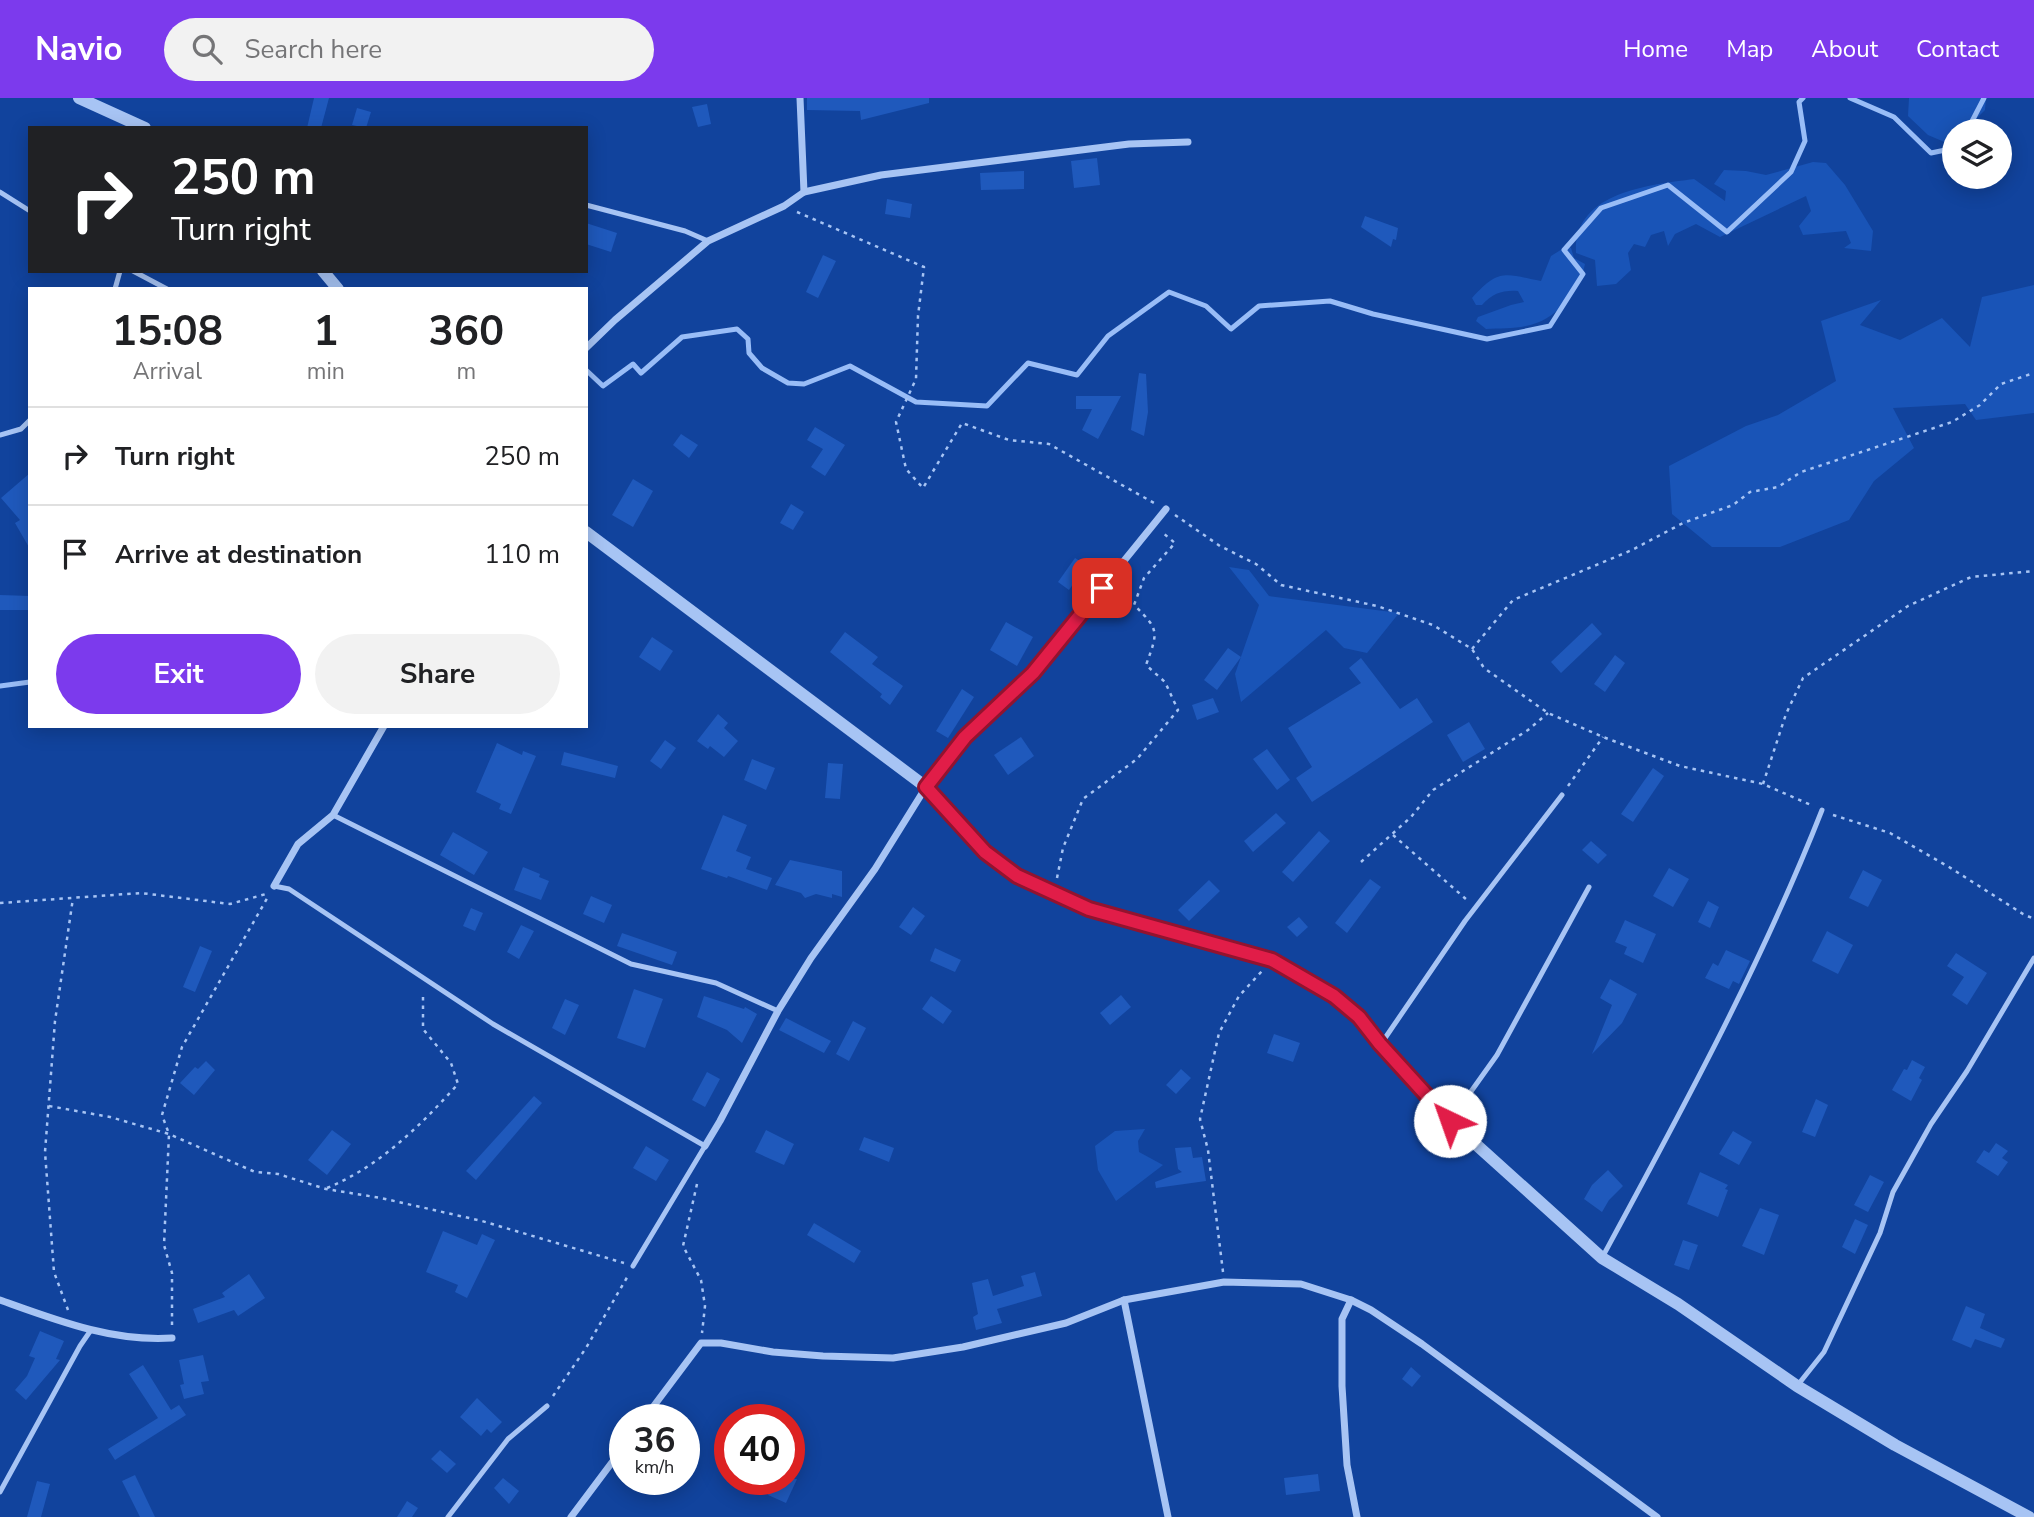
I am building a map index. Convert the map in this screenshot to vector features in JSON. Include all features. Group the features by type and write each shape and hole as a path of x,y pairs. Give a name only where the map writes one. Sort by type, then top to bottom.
{"street":[{"path":"79,98 137,126"},
{"path":"800,98 804,192"},
{"path":"588,346 708,242 784,206 804,192 881,175 1129,144 1188,142"},
{"path":"325,273 336,287"},
{"path":"705,1146 778,1011 811,958 875,869 926,787 965,737 1033,673 1166,509"},
{"path":"588,534 926,787 985,852 1017,876 1089,909 1272,960 1334,996 1359,1017 1450,1121 1602,1258 1678,1304 1797,1386 1895,1445 2029,1517"},
{"path":"274,886 298,844 333,815 383,728"},
{"path":"655,1404 701,1343 822,1356 892,1358 963,1347 1066,1323 1124,1300 1224,1282 1301,1284 1351,1300 1371,1310 1422,1344 1657,1517"},
{"path":"0,1300 91,1330 149,1339 172,1338"},
{"path":"1124,1300 1168,1517"},
{"path":"1351,1300 1342,1320 1342,1386 1347,1465 1357,1517"},
{"path":"571,1517 609,1466"}],"lane":[{"path":"0,192 28,210"},
{"path":"588,206 685,231 708,242"},
{"path":"137,273 163,287"},
{"path":"0,435 21,429 28,422"},
{"path":"1380,1044 1475,907 1562,795"},
{"path":"1602,1258 1745,988 1822,810"},
{"path":"333,815 631,964 716,983 778,1011"},
{"path":"274,886 289,889 493,1024 705,1146 633,1266"},
{"path":"1450,1121 1497,1055 1589,887"},
{"path":"1797,1386 1824,1352 1880,1233 1894,1192 1931,1124 1973,1061 2034,958"},
{"path":"0,1492 91,1330"},
{"path":"451,1516 508,1439 547,1406"}],"path":[{"path":"784,206 924,267 918,316 916,379 896,422 906,469 923,488 962,423 1009,440 1049,443 1166,509 1220,546 1256,564 1281,585 1377,606 1433,625 1472,649 1484,668 1548,713 1603,737 1681,765 1763,784 1822,810 1890,833 2034,919"},
{"path":"1472,649 1513,600 1632,550 1683,523 1733,505 1750,492 1778,486 1801,472 1952,422 1980,405 2001,384 2034,373"},
{"path":"1054,895 1063,848 1083,799 1137,759 1178,710 1165,682 1146,665 1156,636 1151,621 1135,605 1144,578 1175,543 1153,525"},
{"path":"1763,784 1786,714 1803,678 1908,606 1971,578 2034,571"},
{"path":"1361,862 1411,817 1433,790 1528,730 1548,713"},
{"path":"1562,795 1603,737"},
{"path":"1393,835 1475,907"},
{"path":"172,1338 172,1273 164,1245 169,1134 162,1115 181,1047 274,886"},
{"path":"0,903 141,893 230,904 262,894 269,895"},
{"path":"73,898 55,1021 45,1152 54,1272 74,1326"},
{"path":"1224,1282 1221,1238 1208,1150 1200,1119 1219,1033 1239,996 1272,960"},
{"path":"326,1189 351,1178 396,1148 458,1084 451,1063 423,1029 423,978"},
{"path":"49,1106 110,1117 169,1134 255,1172 278,1174 326,1189 381,1198 482,1221 633,1266 586,1348 547,1406"},
{"path":"695,1163 700,1172 683,1246 701,1280 705,1306 701,1343"}],"shaded area":[{"path":"1909,98 1986,98 1985,110 1976,119 1942,119 1942,141 1928,135 1908,116"},
{"path":"1813,162 1826,163 1845,185 1873,231 1871,251 1844,248 1851,243 1846,231 1803,235 1799,226 1811,211 1806,196 1720,237 1696,224 1675,234 1668,246 1664,231 1651,235 1645,247 1634,244 1628,253 1631,270 1616,284 1597,286 1595,260 1576,253 1578,233 1587,217 1600,204 1617,195 1694,179 1725,201 1726,191 1714,184 1724,170 1766,175"},
{"path":"1567,246 1571,248 1574,258 1585,264 1571,295 1556,312 1537,323 1516,328 1486,329 1476,321 1478,317 1524,302 1518,291 1508,291 1494,295 1482,305 1476,305 1472,298 1481,288 1496,278 1510,275 1541,281 1551,256"},
{"path":"2034,285 2034,413 1976,420 1965,404 1893,408 1914,448 1874,481 1849,520 1780,547 1712,547 1672,514 1669,466 1746,426 1778,415 1836,381 1821,321 1881,300 1860,325 1900,340 1942,318 1970,347 1982,297"},
{"path":"1229,567 1249,570 1269,596 1399,613 1367,653 1344,648 1326,630 1241,702 1235,674 1259,605"},
{"path":"1145,1129 1138,1141 1139,1152 1163,1165 1116,1201 1098,1170 1095,1146 1115,1131"}],"building":[{"path":"314,98 329,98 322,126 307,126"},
{"path":"807,98 929,98 929,103 861,120 860,111 807,110"},
{"path":"707,104 711,124 698,127 692,107"},
{"path":"357,108 371,112 367,126 352,125"},
{"path":"1097,158 1100,185 1074,188 1071,161"},
{"path":"1024,171 1024,189 981,190 980,173"},
{"path":"887,199 912,204 910,218 885,214"},
{"path":"1365,216 1398,228 1396,240 1393,239 1391,247 1361,227"},
{"path":"588,224 617,233 611,252 588,245"},
{"path":"823,255 836,261 818,298 806,292"},
{"path":"1139,373 1146,374 1148,412 1144,436 1131,430"},
{"path":"1076,396 1121,396 1098,439 1082,430 1092,409 1076,409"},
{"path":"815,427 845,445 825,476 811,467 823,449 807,440"},
{"path":"681,434 698,445 689,458 673,445"},
{"path":"28,475 28,546 15,523 20,520 1,498"},
{"path":"633,479 653,491 633,527 612,515"},
{"path":"791,504 804,512 793,530 780,523"},
{"path":"1075,558 1086,565 1069,590 1058,582"},
{"path":"0,595 28,596 28,610 0,610"},
{"path":"1006,622 1033,637 1017,666 990,650"},
{"path":"1592,623 1602,634 1561,673 1551,662"},
{"path":"845,632 878,657 872,664 903,686 890,705 880,697 882,694 830,652"},
{"path":"652,637 673,651 660,671 639,657"},
{"path":"1228,648 1241,657 1217,690 1204,680"},
{"path":"1615,655 1625,663 1605,692 1594,684"},
{"path":"1361,658 1400,709 1417,698 1433,722 1312,802 1296,778 1312,767 1288,728 1361,683 1349,668"},
{"path":"962,689 974,697 948,738 936,731"},
{"path":"1213,698 1219,712 1197,720 1192,705"},
{"path":"718,714 728,723 724,728 738,741 724,757 710,746 708,749 697,741"},
{"path":"1469,722 1485,749 1463,762 1447,735"},
{"path":"1021,737 1034,756 1008,775 994,755"},
{"path":"665,740 676,748 661,769 650,761"},
{"path":"497,743 522,755 523,751 536,756 511,814 499,809 501,804 476,792"},
{"path":"1267,749 1290,780 1277,790 1253,759"},
{"path":"564,752 618,766 615,778 561,765"},
{"path":"752,759 775,768 766,790 744,780"},
{"path":"828,763 843,764 840,799 825,798"},
{"path":"1653,768 1664,776 1633,822 1621,814"},
{"path":"1276,813 1286,823 1253,852 1244,841"},
{"path":"723,815 747,825 736,851 751,857 746,869 772,878 767,890 701,869"},
{"path":"1319,831 1330,841 1293,882 1282,872"},
{"path":"453,832 488,852 474,875 440,855"},
{"path":"1591,841 1607,855 1598,864 1582,850"},
{"path":"790,860 842,871 842,897 832,894 832,898 816,894 805,898 801,893 775,885"},
{"path":"523,867 549,881 541,900 514,890"},
{"path":"1669,868 1689,879 1673,907 1653,896"},
{"path":"1863,870 1882,880 1868,907 1849,898"},
{"path":"1370,879 1381,887 1347,933 1335,923"},
{"path":"1209,880 1220,891 1189,921 1178,910"},
{"path":"591,896 612,905 604,923 583,914"},
{"path":"1708,901 1719,907 1710,928 1698,922"},
{"path":"913,907 925,916 911,935 899,927"},
{"path":"471,908 483,913 475,931 463,926"},
{"path":"1299,917 1308,927 1297,937 1287,927"},
{"path":"1625,920 1656,934 1643,963 1624,954 1627,947 1615,942"},
{"path":"521,925 534,931 519,959 507,952"},
{"path":"1827,931 1853,945 1838,974 1812,961"},
{"path":"622,933 677,952 672,965 617,946"},
{"path":"200,946 212,951 195,992 183,987"},
{"path":"935,948 961,960 955,972 930,961"},
{"path":"1726,950 1750,961 1739,984 1733,981 1729,989 1705,978 1713,963 1718,966"},
{"path":"1956,953 1987,973 1967,1005 1952,995 1964,977 1947,966"},
{"path":"1610,979 1637,994 1622,1023 1592,1054 1612,1005 1600,998"},
{"path":"634,989 663,999 645,1048 617,1038"},
{"path":"1121,995 1131,1007 1110,1025 1100,1013"},
{"path":"704,996 744,1009 745,1007 757,1014 742,1043 727,1030 697,1017"},
{"path":"931,996 952,1011 943,1024 922,1009"},
{"path":"565,999 579,1005 565,1035 552,1028"},
{"path":"786,1018 831,1041 824,1053 779,1030"},
{"path":"853,1021 866,1028 849,1061 836,1054"},
{"path":"1274,1034 1300,1043 1293,1062 1267,1053"},
{"path":"1912,1060 1925,1067 1919,1078 1922,1080 1911,1101 1892,1090"},
{"path":"206,1061 215,1070 194,1095 180,1083 195,1067 198,1069"},
{"path":"1181,1069 1191,1078 1176,1094 1166,1085"},
{"path":"707,1072 720,1079 705,1107 692,1100"},
{"path":"534,1096 542,1103 476,1180 466,1171"},
{"path":"1816,1099 1828,1105 1815,1137 1802,1132"},
{"path":"332,1130 351,1144 327,1175 308,1160"},
{"path":"766,1130 794,1144 784,1165 755,1152"},
{"path":"1733,1131 1752,1142 1739,1165 1719,1154"},
{"path":"864,1137 894,1148 889,1162 859,1150"},
{"path":"1996,1143 2008,1151 2002,1158 2008,1162 1998,1176 1976,1162 1984,1150 1989,1153"},
{"path":"646,1146 669,1160 656,1181 633,1168"},
{"path":"1191,1147 1193,1158 1202,1157 1206,1181 1156,1188 1155,1182 1182,1172 1178,1169 1175,1148"},
{"path":"1608,1170 1623,1186 1602,1212 1584,1199 1592,1185"},
{"path":"1700,1172 1728,1185 1718,1217 1687,1204"},
{"path":"1870,1175 1884,1182 1868,1212 1854,1205"},
{"path":"1760,1208 1779,1215 1764,1255 1742,1246"},
{"path":"1855,1219 1868,1225 1855,1254 1842,1247"},
{"path":"814,1223 861,1251 854,1263 807,1235"},
{"path":"443,1231 477,1245 482,1234 495,1240 467,1298 455,1292 458,1285 426,1272"},
{"path":"1683,1240 1698,1245 1689,1270 1674,1265"},
{"path":"1035,1272 1042,1296 997,1309 1002,1323 976,1330 973,1317 978,1314 972,1283 988,1279 993,1296 1024,1286 1021,1276"},
{"path":"249,1274 265,1298 238,1316 234,1310 198,1323 193,1309 225,1297 222,1293"},
{"path":"1966,1306 1985,1314 1980,1328 2005,1339 2001,1348 1975,1339 1971,1348 1952,1340"},
{"path":"40,1331 64,1341 56,1359 60,1360 26,1400 15,1390 27,1376 35,1358 29,1356"},
{"path":"203,1355 209,1381 201,1382 204,1394 184,1399 180,1385 184,1384 179,1360"},
{"path":"143,1365 171,1410 179,1405 186,1415 115,1460 108,1449 158,1418 129,1374"},
{"path":"1411,1367 1421,1376 1412,1387 1402,1379"},
{"path":"477,1398 502,1422 491,1433 487,1429 481,1436 460,1417"},
{"path":"440,1450 456,1464 447,1473 431,1459"},
{"path":"1318,1474 1320,1491 1286,1495 1284,1478"},
{"path":"135,1475 155,1517 140,1517 122,1481"},
{"path":"503,1478 519,1491 509,1504 494,1488"},
{"path":"37,1481 50,1484 41,1517 27,1517"},
{"path":"768,1495 790,1495 786,1503"},
{"path":"407,1501 418,1508 412,1517 397,1517"}],"waterway":[{"path":"588,372 603,386 633,364 641,373 682,337 737,329 748,339 749,353 762,368 788,383 804,384 850,366 916,402 987,406 1028,363 1077,375 1108,336 1169,292 1206,306 1231,329 1259,306 1330,301 1373,314 1487,339 1550,326 1583,274 1564,250 1601,208 1668,185 1727,232 1791,172 1805,141 1799,102 1803,98"},
{"path":"1850,98 1894,117 1931,153 1942,151"},
{"path":"1973,119 1984,98"},
{"path":"0,686 28,682"}],"route":[{"path":"1102,588 1033,673 965,737 926,787 985,852 1017,876 1054,895 1089,909 1159,930 1272,960 1334,996 1359,1017 1450,1121"}]}
